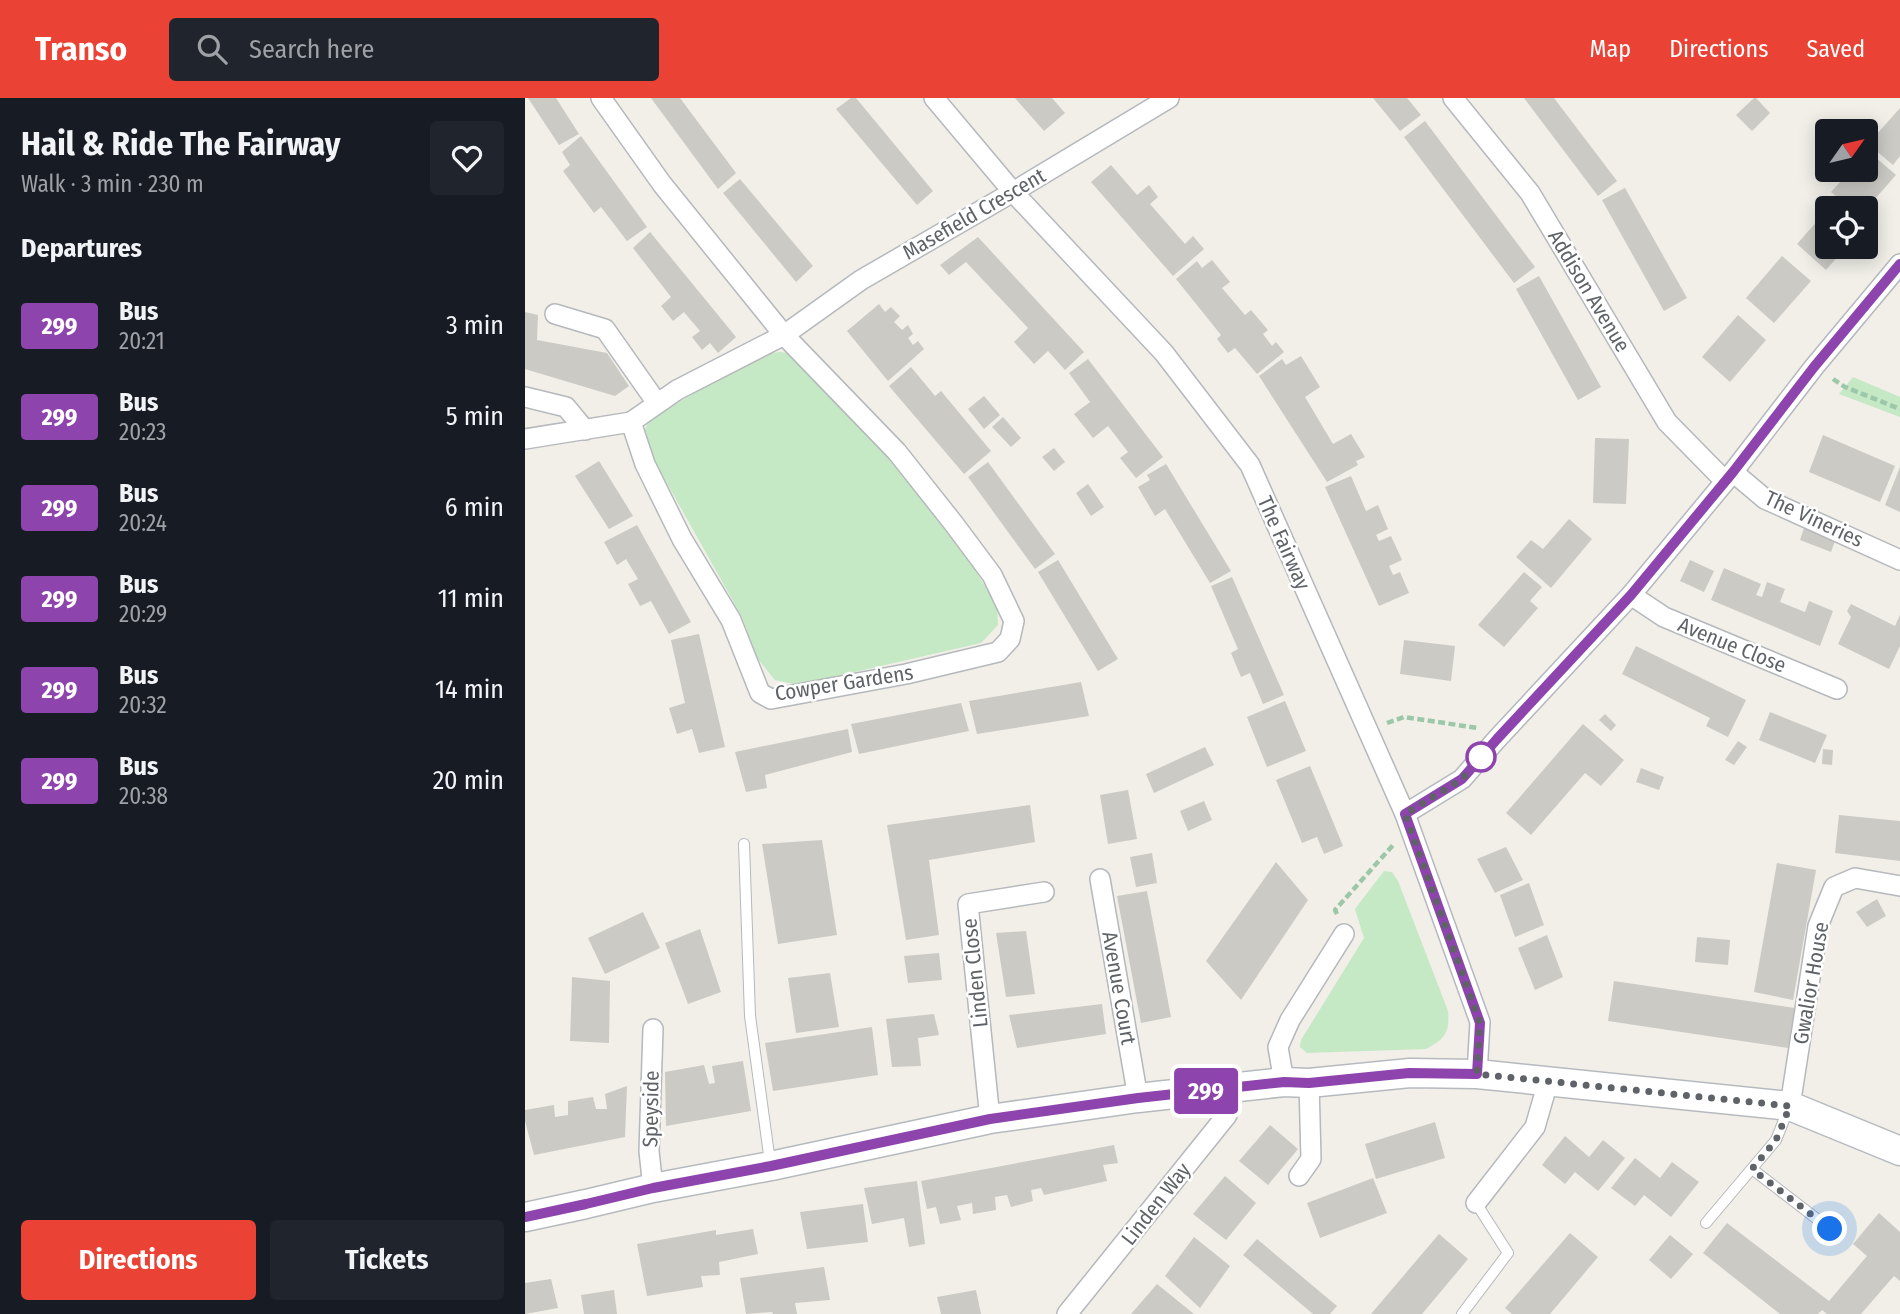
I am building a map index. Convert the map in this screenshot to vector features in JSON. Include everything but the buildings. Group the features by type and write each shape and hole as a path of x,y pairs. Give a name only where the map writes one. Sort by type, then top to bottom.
{"street":[{"name":"Cowper Gardens","path":"601,98 662,184 784,335 897,452 992,575 1014,621 1010,639 998,652 906,674 771,699 760,693 731,620 682,539 645,464 631,422"},
{"name":"The Fairway","path":"935,98 1013,192 1164,353 1250,465 1408,821 1480,1023 1477,1074"},
{"name":"Masefield Crescent","path":"784,335 862,280 1169,98"},
{"name":"Addison Avenue","path":"1453,98 1530,193 1667,422 1729,476"},
{"path":"1408,821 1462,779 1631,595 1900,264"},
{"path":"555,314 605,329 657,403"},
{"path":"525,439 631,422 677,390 784,335"},
{"path":"525,397 566,407 585,430"},
{"name":"The Vineries","path":"1729,476 1765,499 1900,559"},
{"name":"Avenue Close","path":"1631,595 1664,617 1837,688"},
{"name":"Gwalior House","path":"1790,1106 1818,926 1834,887 1855,878 1900,886"},
{"name":"Avenue Court","path":"1100,879 1138,1098"},
{"name":"Linden Close","path":"990,1119 968,904 1044,892"},
{"path":"1299,1176 1311,1159 1296,1083 1278,1047 1290,1020 1344,934"},
{"name":"Speyside","path":"653,1029 649,1151 653,1188"},
{"path":"525,1217 990,1119 1229,1088 1409,1073 1477,1074 1790,1106 1900,1152"},
{"path":"1476,1203 1535,1127 1548,1082"},
{"name":"Linden Way","path":"1067,1314 1227,1115 1229,1088"}],"lane":[{"path":"744,844 750,1016 771,1166"},
{"path":"1706,1223 1776,1140 1790,1106"},
{"path":"1752,1169 1830,1229"},
{"path":"1462,1314 1508,1253 1476,1203"}],"path":[{"path":"1845,387 1900,409"},
{"path":"1366,730 1404,718 1483,728 1497,739"},
{"path":"1344,934 1335,909 1408,821"}],"green space":[{"path":"789,353 882,448 964,552 997,606 998,625 981,643 798,685 775,680 757,658 742,617 650,453 644,431 650,419 762,354"},
{"path":"1853,377 1900,397 1900,417 1839,394"},
{"path":"1384,871 1392,872 1398,881 1448,1011 1447,1030 1438,1042 1426,1049 1307,1053 1300,1047 1301,1040 1364,938 1355,909"}],"bus line":[{"name":"299","path":"525,1217 990,1119 1138,1098 1284,1082 1309,1083 1409,1073 1477,1074 1480,1023 1405,814 1462,779 1631,595 1900,264"}],"route":[{"path":"1481,757 1462,779 1405,814 1480,1023 1477,1074 1790,1106 1776,1140 1752,1169 1830,1229"}]}
